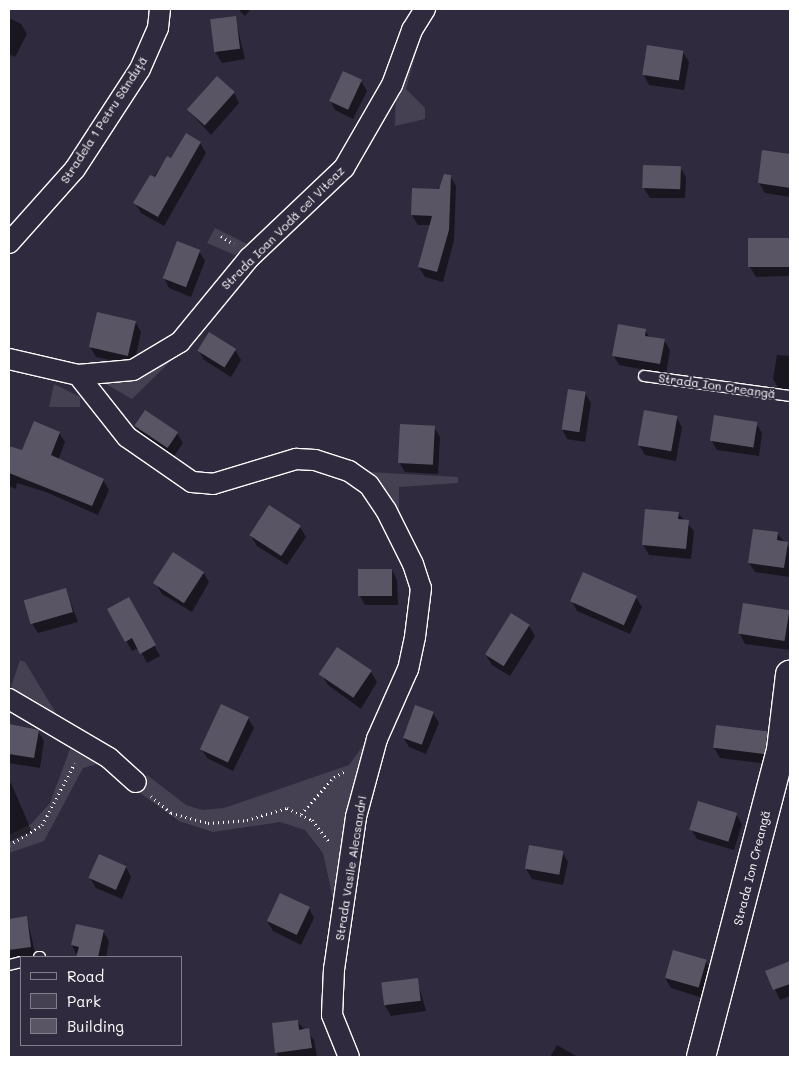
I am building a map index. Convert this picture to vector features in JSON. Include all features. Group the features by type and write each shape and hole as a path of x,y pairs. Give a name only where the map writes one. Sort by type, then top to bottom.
{"street":[{"name":"Stradela 1 Petru Sănduță","path":"9,243 75,169 140,69 158,28 160,9"},
{"name":"Strada Ioan Vodă cel Viteaz","path":"78,375 133,370 180,342 249,258 344,168 392,85 412,30 425,9"},
{"path":"9,359 78,375"},
{"name":"Strada Vasile Alecsandri","path":"78,375 128,437 192,482 213,484 275,463 315,460 350,471 369,485 386,510 421,588 408,669 372,756 356,817 331,995 332,1015 349,1057"},
{"name":"Strada Ion Creangă","path":"701,1057 785,751 790,675"},
{"path":"9,699 84,745 109,758 136,782"}],"lane":[{"name":"Strada Ion Creangă","path":"644,376 790,396"}],"path":[{"path":"9,845 42,825 84,745"},
{"path":"302,814 334,777 372,756"},
{"path":"136,782 187,820 224,823 287,808 302,814 326,836 333,851"}],"green space":[{"path":"419,43 406,89 425,108 425,119 395,126 396,90 410,53"},
{"path":"215,228 247,244 235,255 207,243"},
{"path":"189,343 132,399 104,383 137,375"},
{"path":"54,384 80,397 80,407 49,407"},
{"path":"368,472 458,477 458,483 399,487 399,518"},
{"path":"20,660 25,662 62,723 11,687"},
{"path":"372,733 334,903 323,853 305,830 280,822 213,832 179,821 133,788 147,775 186,805 202,810 224,808 349,765"},
{"path":"70,749 97,764 83,768 44,841 9,853 9,835 31,824 50,803"}],"building":[{"path":"236,16 240,49 214,52 210,19"},
{"path":"647,45 684,51 679,80 642,75"},
{"path":"343,71 362,80 348,110 329,101"},
{"path":"217,76 235,92 205,126 187,109"},
{"path":"186,133 201,142 158,217 133,203 150,175 155,177 167,156 171,158"},
{"path":"762,150 790,154 790,188 758,183"},
{"path":"643,165 681,166 680,189 642,188"},
{"path":"444,174 451,175 449,230 437,272 418,267 432,216 411,215 412,188 439,189"},
{"path":"748,238 790,238 790,267 748,267"},
{"path":"177,241 200,250 186,287 163,278"},
{"path":"97,312 136,321 128,356 89,347"},
{"path":"618,324 646,329 645,336 665,339 660,364 612,356"},
{"path":"209,332 236,349 224,368 197,351"},
{"path":"568,389 586,392 579,432 562,429"},
{"path":"145,410 178,432 168,448 134,426"},
{"path":"644,410 677,416 671,451 638,445"},
{"path":"714,415 757,422 753,448 710,441"},
{"path":"34,421 60,432 51,455 104,479 92,506 9,473 9,446 22,450"},
{"path":"400,424 435,426 433,465 398,463"},
{"path":"269,505 301,526 281,556 249,535"},
{"path":"645,509 679,512 678,519 689,520 686,549 642,545"},
{"path":"753,529 778,532 777,540 788,542 784,568 748,563"},
{"path":"173,552 204,572 184,603 153,583"},
{"path":"358,569 392,569 392,596 358,596"},
{"path":"583,572 637,596 624,625 570,601"},
{"path":"66,588 73,612 31,624 24,600"},
{"path":"129,597 156,645 140,654 132,638 125,642 107,609"},
{"path":"743,603 789,610 785,641 738,634"},
{"path":"511,613 530,625 504,666 485,655"},
{"path":"337,647 372,670 353,698 319,674"},
{"path":"221,704 249,717 228,762 200,749"},
{"path":"415,705 434,712 422,745 403,738"},
{"path":"9,724 39,730 34,758 9,754"},
{"path":"716,725 768,731 765,754 713,748"},
{"path":"698,801 737,813 728,842 689,830"},
{"path":"529,845 563,851 559,875 525,869"},
{"path":"99,854 126,866 116,890 88,878"},
{"path":"280,893 310,907 297,935 267,921"},
{"path":"27,916 31,947 9,950 9,919"},
{"path":"76,924 104,930 98,956 76,956 79,947 71,945"},
{"path":"673,950 707,960 699,988 665,978"},
{"path":"790,961 790,984 773,990 765,971"},
{"path":"418,978 421,1001 384,1005 381,983"},
{"path":"298,1020 299,1030 309,1028 312,1048 275,1053 272,1023"}]}
